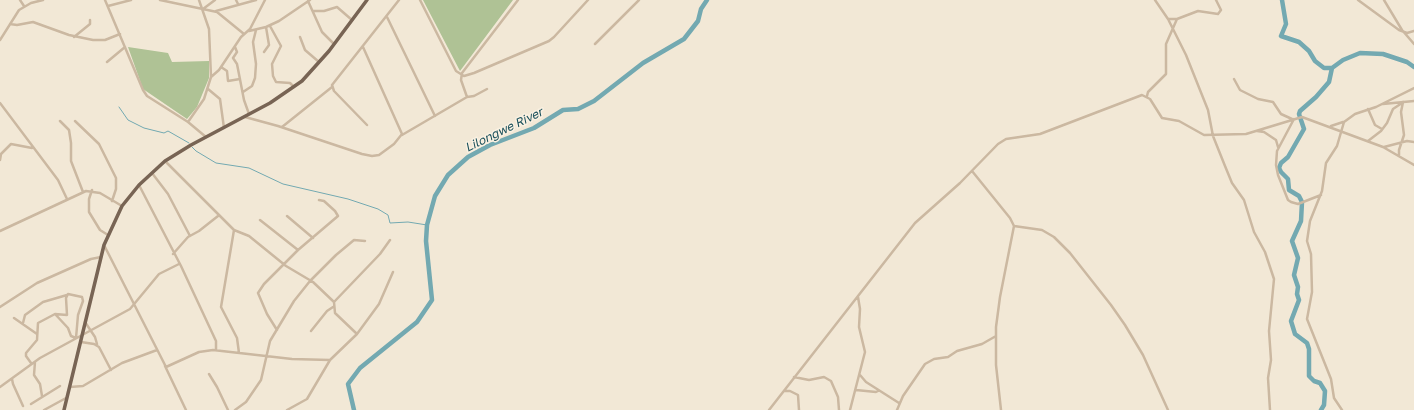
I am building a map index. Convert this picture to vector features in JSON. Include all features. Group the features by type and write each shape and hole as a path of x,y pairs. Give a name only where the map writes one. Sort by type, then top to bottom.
{"main road":[{"path":"64,410 104,245 122,206 139,185 165,161 270,103 294,87 320,62 367,0"}],"street":[{"path":"20,0 24,6"},
{"path":"0,40 16,14 24,6 43,0"},
{"path":"105,0 139,84 147,96 188,122 206,137"},
{"path":"108,6 131,0"},
{"path":"160,0 215,11 256,0"},
{"path":"188,122 200,106 208,89 211,77 209,29 199,0"},
{"path":"203,9 215,0"},
{"path":"236,0 238,4"},
{"path":"248,32 264,0"},
{"path":"282,127 332,87 399,0"},
{"path":"420,0 445,51 461,76 466,97"},
{"path":"461,76 518,0"},
{"path":"461,76 474,73 549,41 554,38 588,0"},
{"path":"595,44 639,0"},
{"path":"1155,0 1168,19 1186,55 1207,106 1214,136 1232,183 1244,200 1254,232 1265,252 1274,281 1269,331 1271,363 1268,378 1270,410"},
{"path":"1168,19 1177,19 1198,11 1219,14 1221,10 1216,0"},
{"path":"1358,0 1404,32 1414,31"},
{"path":"1384,0 1404,32 1414,44"},
{"path":"211,77 221,67 244,34 270,26 285,18 309,1 322,32 334,44"},
{"path":"313,11 324,11 337,7 352,20"},
{"path":"215,11 244,34"},
{"path":"386,17 435,116"},
{"path":"1147,96 1148,92 1166,74 1166,46 1172,28 1177,19"},
{"path":"74,37 90,24 90,20"},
{"path":"10,24 17,25 33,22 74,37 100,40 120,34"},
{"path":"270,26 281,46 272,64 273,76 276,82 290,83 294,87"},
{"path":"264,52 269,45 266,27"},
{"path":"243,92 252,86 255,78 256,64 253,42 256,30"},
{"path":"300,36 305,50 320,62"},
{"path":"107,62 125,47"},
{"path":"235,47 237,52 234,58 237,64 249,114"},
{"path":"363,47 400,128 402,136"},
{"path":"221,67 227,71 228,81 240,79"},
{"path":"1234,79 1240,90 1258,99 1274,102 1281,114 1295,119"},
{"path":"332,87 367,125"},
{"path":"1342,410 1334,398 1331,379 1307,319 1312,296 1312,254 1308,244 1310,221 1321,195 1325,166 1337,146 1340,130 1344,122 1350,117 1414,88"},
{"path":"208,89 220,99 224,128"},
{"path":"244,117 282,127 303,136 372,156 383,152 402,136 466,97 474,96 487,89"},
{"path":"769,410 921,217 972,172 998,144 1006,140 1040,134 1139,95 1147,96 1162,118 1179,121 1204,135 1240,135 1302,117 1330,126 1383,147 1414,165"},
{"path":"1379,105 1414,101"},
{"path":"1368,141 1387,124 1395,106 1403,102"},
{"path":"1400,157 1399,150 1402,142 1403,129 1401,112 1403,102"},
{"path":"0,103 58,180 67,199"},
{"path":"0,109 6,112"},
{"path":"1368,109 1375,125 1382,129"},
{"path":"1278,150 1295,119"},
{"path":"60,121 69,130 71,161 83,192"},
{"path":"75,121 99,144 116,178 116,189 112,200"},
{"path":"1330,126 1344,122"},
{"path":"1257,131 1264,132 1276,140 1278,145 1276,170 1288,200 1298,204 1321,195"},
{"path":"1383,147 1402,142 1414,142"},
{"path":"0,160 1,154 11,144 33,148"},
{"path":"165,161 218,216 234,230 245,233 284,264 310,281 334,302"},
{"path":"152,172 168,194 190,236"},
{"path":"972,172 1010,218 1014,226 998,308 996,365 1000,410"},
{"path":"139,185 216,341 216,350"},
{"path":"92,190 88,199 89,212 100,230 108,235"},
{"path":"0,231 67,199 92,190 100,192 122,206"},
{"path":"277,330 266,314 258,293 298,250 338,215 324,201 319,200"},
{"path":"173,254 190,236 218,216"},
{"path":"287,216 313,238"},
{"path":"260,220 298,250"},
{"path":"1014,226 1042,230 1054,237 1070,253 1111,304 1125,325 1143,355 1168,410"},
{"path":"234,230 221,307 236,334 239,353"},
{"path":"235,410 246,402 261,380 270,341 294,301 310,281 331,259 354,240 365,241"},
{"path":"357,334 338,316 333,307 334,302 380,254 390,240"},
{"path":"104,245 186,410"},
{"path":"0,308 37,283 91,259 101,257"},
{"path":"0,387 16,373 35,361 134,306 159,274 179,264"},
{"path":"288,410 304,401 310,395 330,360 357,334 379,304 394,272"},
{"path":"31,364 26,354 35,344 38,323 55,314 67,315 67,295"},
{"path":"23,324 25,315 43,302 67,295 76,295 83,299 78,315 76,338"},
{"path":"850,410 860,375 865,348 860,327 858,297"},
{"path":"311,332 327,311 333,307"},
{"path":"55,314 68,328 71,336 76,338"},
{"path":"14,318 37,334"},
{"path":"85,322 111,370"},
{"path":"897,410 899,403 925,364 934,359 948,357 957,351 982,344 996,335"},
{"path":"80,342 97,345"},
{"path":"69,387 83,386 142,354 157,350"},
{"path":"165,366 168,367 199,352 216,350 266,354 292,358 330,360"},
{"path":"35,361 34,375 40,384 42,396"},
{"path":"209,374 228,410"},
{"path":"860,375 866,382 899,403"},
{"path":"794,377 809,380 824,377 831,381 838,398 839,410"},
{"path":"12,378 13,384 23,406"},
{"path":"31,404 60,386"},
{"path":"856,390 876,392 879,390"},
{"path":"784,391 790,391 798,395 799,410"},
{"path":"44,410 67,397"}],"green space":[{"path":"423,0 513,0 460,71"},
{"path":"128,47 168,53 172,62 209,61 209,78 197,107 187,119 143,89"}],"waterway":[{"name":"Lilongwe River","path":"354,410 348,384 360,368 417,322 432,300 426,241 427,225 435,196 448,175 468,157 490,145 534,128 563,110 578,109 594,101 643,63 684,39 698,21 701,9 707,0"},
{"path":"1282,0 1286,24 1281,36 1299,42 1309,51 1315,61 1324,68 1332,68 1343,60 1360,53 1383,54 1407,62 1414,67"},
{"path":"1321,410 1324,405 1325,391 1320,383 1314,381 1309,376 1309,349 1307,343 1295,334 1291,321 1299,300 1297,294 1298,287 1294,275 1298,258 1292,241 1301,221 1302,202 1299,196 1289,190 1288,179 1279,168 1281,163 1288,157 1304,129 1299,114 1300,111 1316,97 1329,82 1332,68"},
{"path":"119,107 128,120 144,128 164,133 168,131 189,143"},
{"path":"192,147 216,163 249,168 283,184 348,199 378,209 388,215 390,223 408,222 427,225"}]}
